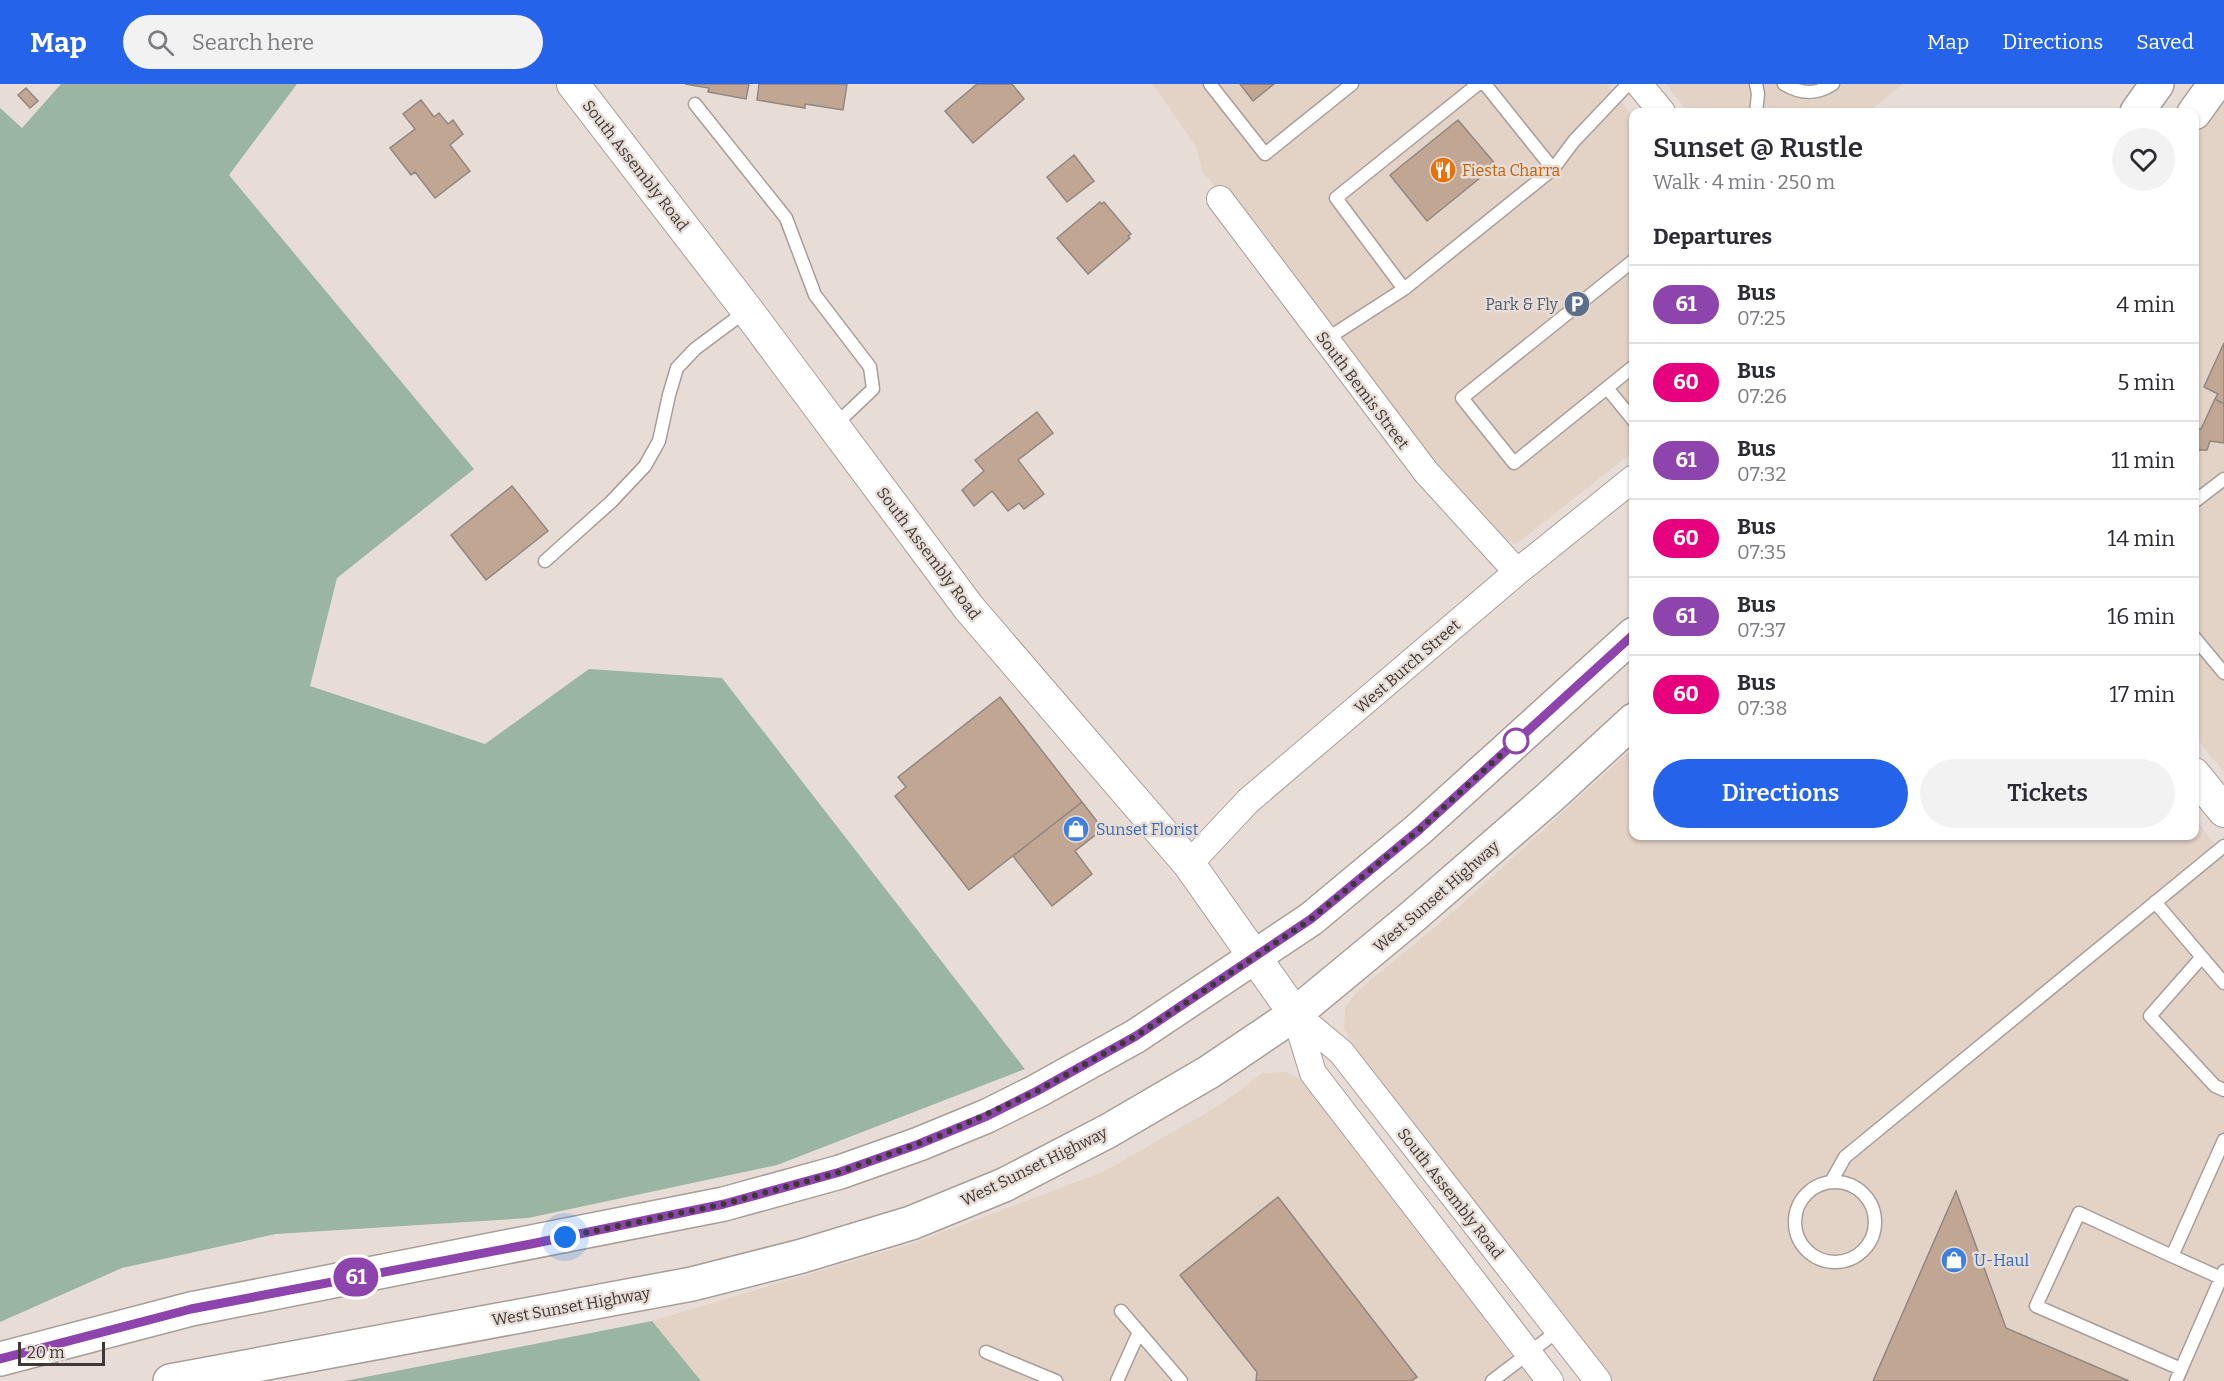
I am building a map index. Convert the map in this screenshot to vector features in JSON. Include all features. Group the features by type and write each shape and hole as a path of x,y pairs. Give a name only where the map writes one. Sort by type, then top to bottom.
{"main road":[{"path":"2140,108 2157,84"},
{"path":"2198,108 2215,84"},
{"path":"0,1359 191,1309 673,1216 764,1194 840,1172 937,1137 1037,1091 1136,1036 1311,919 1419,830 1627,646"},
{"name":"West Sunset Highway","path":"170,1381 209,1377 692,1284 802,1256 911,1222 1004,1185 1108,1131 1209,1072 1294,1014 1411,918 1550,798 1629,725"}],"street":[{"name":"South Assembly Road","path":"573,84 747,310 969,608 1189,864 1294,1014 1341,1052 1598,1381"},
{"path":"1639,84 1659,108"},
{"name":"South Bemis Street","path":"1220,198 1426,472 1516,572"},
{"name":"West Burch Street","path":"1189,864 1248,801 1516,572 1629,482"},
{"path":"2199,780 2224,811"},
{"name":"South Assembly Road","path":"1294,1014 1313,1073 1550,1381"}],"lane":[{"path":"1210,84 1265,154 1352,84"},
{"path":"1404,289 1336,198 1478,84"},
{"path":"1485,84 1553,169"},
{"path":"1325,340 1404,289 1553,169 1574,141 1629,84"},
{"path":"1756,84 1758,94 1756,108"},
{"path":"1784,84 1804,92 1817,93 1833,84"},
{"path":"695,104 786,218 815,295 870,367 873,389 834,426"},
{"path":"1629,264 1462,398 1514,463 1629,370"},
{"path":"545,561 610,502 645,466 659,441 677,368 695,349 747,310"},
{"path":"1607,388 1629,415"},
{"path":"2199,498 2224,479"},
{"path":"2199,643 2224,673"},
{"path":"1832,1182 1845,1183 1857,1189 1867,1198 1873,1210 1875,1224 1872,1238 1854,1257 1828,1262 1806,1250 1795,1227 1800,1203 1808,1192 1819,1185 1832,1182 1845,1157 2224,846"},
{"path":"2155,902 2224,983"},
{"path":"2201,958 2150,1017 2216,1086 2224,1090"},
{"path":"2172,1256 2221,1156 2224,1140"},
{"path":"2079,1214 2172,1256 2223,1275 2178,1375 2036,1306 2079,1214"},
{"path":"1121,1311 1181,1381"},
{"path":"1492,1381 1559,1330"},
{"path":"1117,1381 1139,1332"},
{"path":"986,1352 1056,1381"}],"shaded area":[{"path":"1153,84 1607,84 1629,112 1629,455 1516,544 1502,539 1486,524 1365,382 1324,314 1286,266 1203,173 1196,147"},
{"path":"1666,84 1903,84 1873,108 1685,108"},
{"path":"2224,95 2224,772 2199,741 2199,134"},
{"path":"1629,752 1629,840 2199,840 2199,824 2224,856 2224,1381 1609,1381 1356,1050 1344,1029 1345,1007 1360,989 1458,908"},
{"path":"1286,1072 1303,1081 1533,1381 701,1381 652,1321 914,1243 1103,1172 1220,1105 1263,1073"}],"green space":[{"path":"61,84 297,84 229,175 474,469 337,578 310,686 485,744 589,669 722,678 1025,1069 777,1165 528,1218 276,1234 122,1268 0,1322 0,108 22,128"},
{"path":"652,1321 701,1381 345,1381"}],"building":[{"path":"685,84 749,84 746,99 708,92 709,88"},
{"path":"759,84 847,84 843,110 805,104 805,108 757,100"},
{"path":"977,84 1012,84 1024,99 973,143 945,111"},
{"path":"1240,84 1274,84 1253,101"},
{"path":"26,88 38,101 30,108 18,95"},
{"path":"421,100 434,117 439,113 448,124 453,120 463,134 450,145 470,171 435,198 415,172 411,175 390,148 415,129 403,114"},
{"name":"Fiesta Charra","path":"1458,120 1496,165 1427,221 1390,175"},
{"path":"1074,155 1094,181 1067,202 1047,177"},
{"path":"1100,202 1102,204 1104,202 1131,234 1128,236 1130,238 1088,274 1057,238"},
{"path":"2224,343 2224,404 2215,399 2218,394 2204,387"},
{"path":"2215,399 2224,404 2224,443 2210,441 2207,450 2199,450 2199,429"},
{"path":"1037,412 1053,433 1018,460 1044,494 1024,509 1019,503 1008,511 992,491 974,506 962,490 984,471 975,460"},
{"path":"512,486 548,531 486,580 451,535"},
{"path":"1000,697 1082,802 969,890 895,796 906,787 898,777"},
{"path":"1082,802 1103,829 1075,851 1092,874 1052,906 1013,856"},
{"name":"U-Haul","path":"1956,1191 2006,1328 2129,1381 1873,1381"},
{"path":"1278,1197 1417,1377 1411,1381 1256,1381 1257,1372 1180,1275"}],"bus line":[{"name":"61","path":"0,1359 191,1309 531,1244 724,1204 784,1189 883,1158 987,1116 1101,1057 1136,1036 1311,919 1419,830 1629,639"}],"place":[{"name":"Fiesta Charra","path":"1443,170"},
{"name":"Park & Fly","path":"1577,304"},
{"name":"Sunset Florist","path":"1076,829"},
{"name":"U-Haul","path":"1954,1260"}],"route":[{"path":"565,1237 724,1204 840,1172 937,1137 987,1116 1037,1091 1136,1036 1311,919 1419,830 1516,741"}]}
